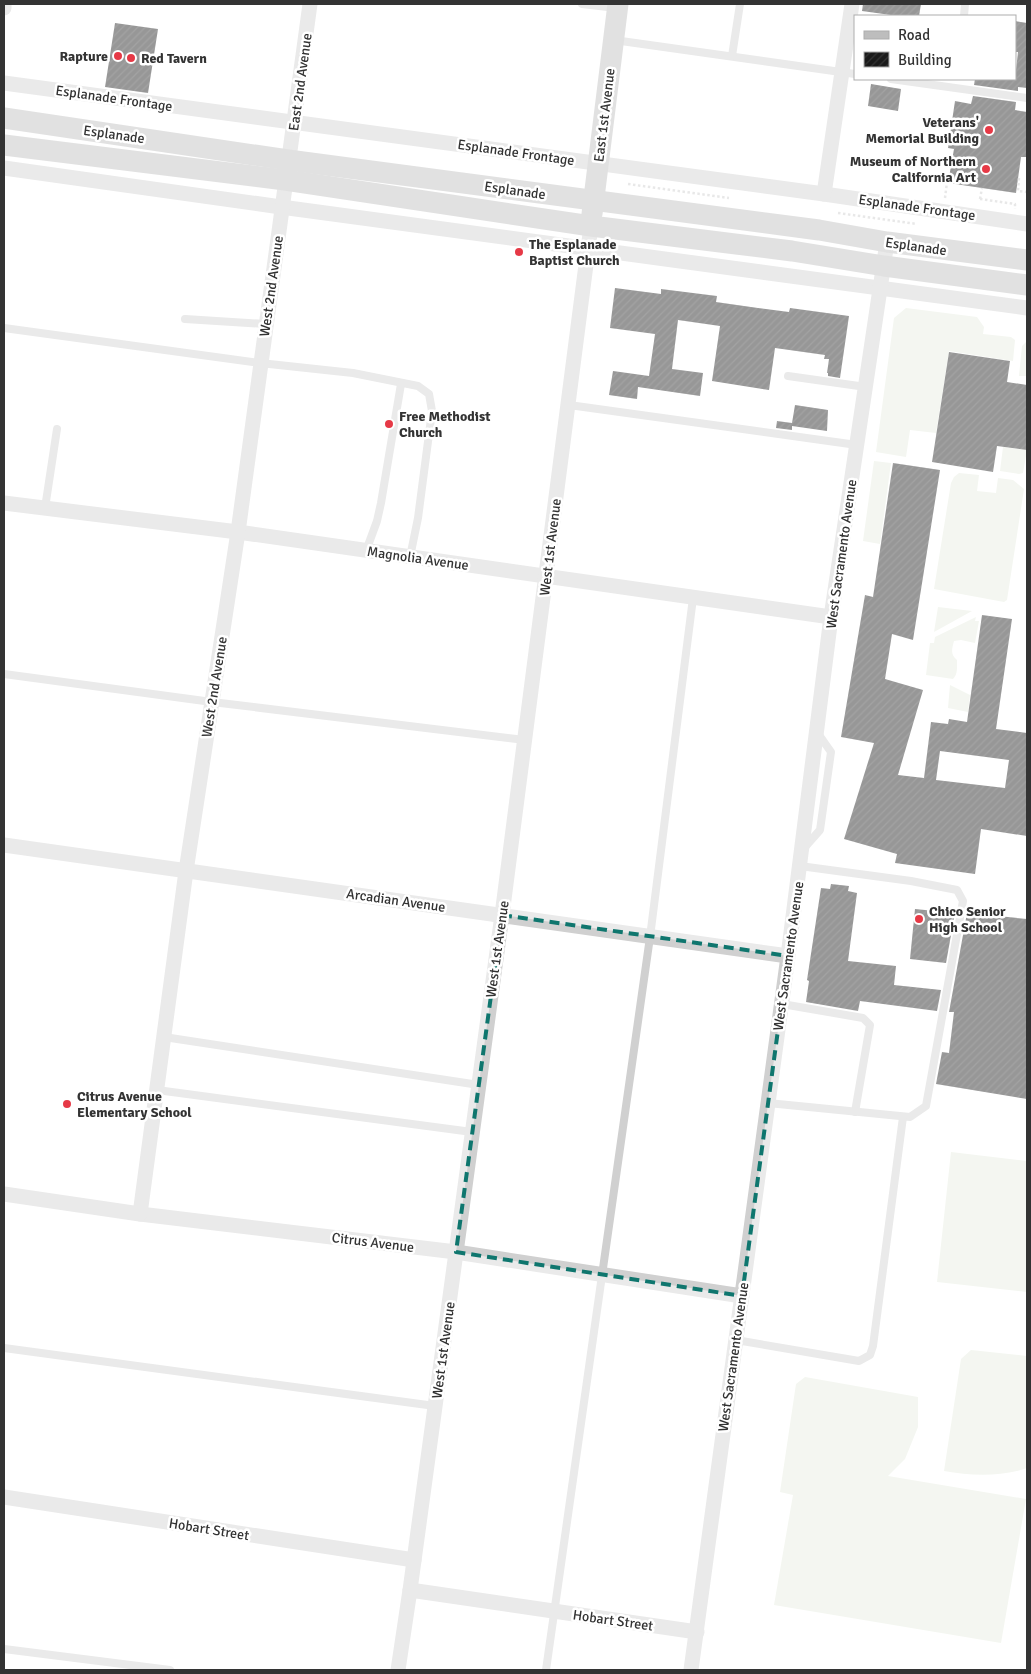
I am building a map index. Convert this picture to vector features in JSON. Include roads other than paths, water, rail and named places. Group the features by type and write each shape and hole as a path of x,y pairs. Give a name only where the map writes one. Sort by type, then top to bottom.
{"main road":[{"name":"East 1st Avenue","path":"591,226 618,6"},
{"name":"Esplanade","path":"4,118 591,226 792,251 884,266 1027,285"},
{"name":"Esplanade","path":"4,145 594,200 1027,260"}],"street":[{"name":"East 2nd Avenue","path":"286,170 295,123 310,4"},
{"path":"824,194 848,73 852,4"},
{"name":"Esplanade Frontage","path":"4,83 824,194 1027,224"},
{"path":"4,168 1027,308"},
{"name":"West 2nd Avenue","path":"140,1214 186,870 238,532 286,170"},
{"name":"West 1st Avenue","path":"398,1670 502,915 591,226"},
{"name":"West Sacramento Avenue","path":"691,1670 782,1004 831,617 887,242"},
{"name":"Magnolia Avenue","path":"4,502 238,532 831,617"},
{"name":"Arcadian Avenue","path":"4,845 788,956"},
{"name":"Citrus Avenue","path":"4,1194 140,1214 456,1252 742,1296"},
{"name":"Hobart Street","path":"4,1497 414,1560"},
{"name":"Hobart Street","path":"410,1590 697,1632"}],"lane":[{"path":"582,4 618,6"},
{"path":"732,56 740,4"},
{"path":"614,40 848,73"},
{"path":"899,80 1027,98"},
{"path":"954,88 955,80"},
{"path":"185,319 266,324"},
{"path":"4,328 260,363 353,373 418,386 429,394 432,411 418,518 410,557"},
{"path":"788,376 866,387"},
{"path":"366,551 377,522 381,503 401,384"},
{"path":"569,406 857,445"},
{"path":"45,508 57,429"},
{"path":"546,1670 650,937 693,598"},
{"path":"4,674 212,702 525,740"},
{"path":"768,1102 906,1117 926,1106 963,901 957,890 948,888 800,866"},
{"path":"782,1004 863,1018 870,1025 855,1112"},
{"path":"164,1037 479,1085"},
{"path":"157,1090 472,1132"},
{"path":"736,1340 859,1361 870,1355 873,1346 906,1117"},
{"path":"4,1348 435,1406"},
{"path":"4,1649 170,1670"}],"place":[{"name":"Rapture","path":"118,56"},
{"name":"Red Tavern","path":"131,58"},
{"name":"Veterans' Memorial Building","path":"989,130"},
{"name":"Museum of Northern California Art","path":"986,169"},
{"name":"The Esplanade Baptist Church","path":"519,252"},
{"name":"Free Methodist Church","path":"389,424"},
{"name":"Chico Senior High School","path":"919,919"},
{"name":"Citrus Avenue Elementary School","path":"67,1104"}]}
